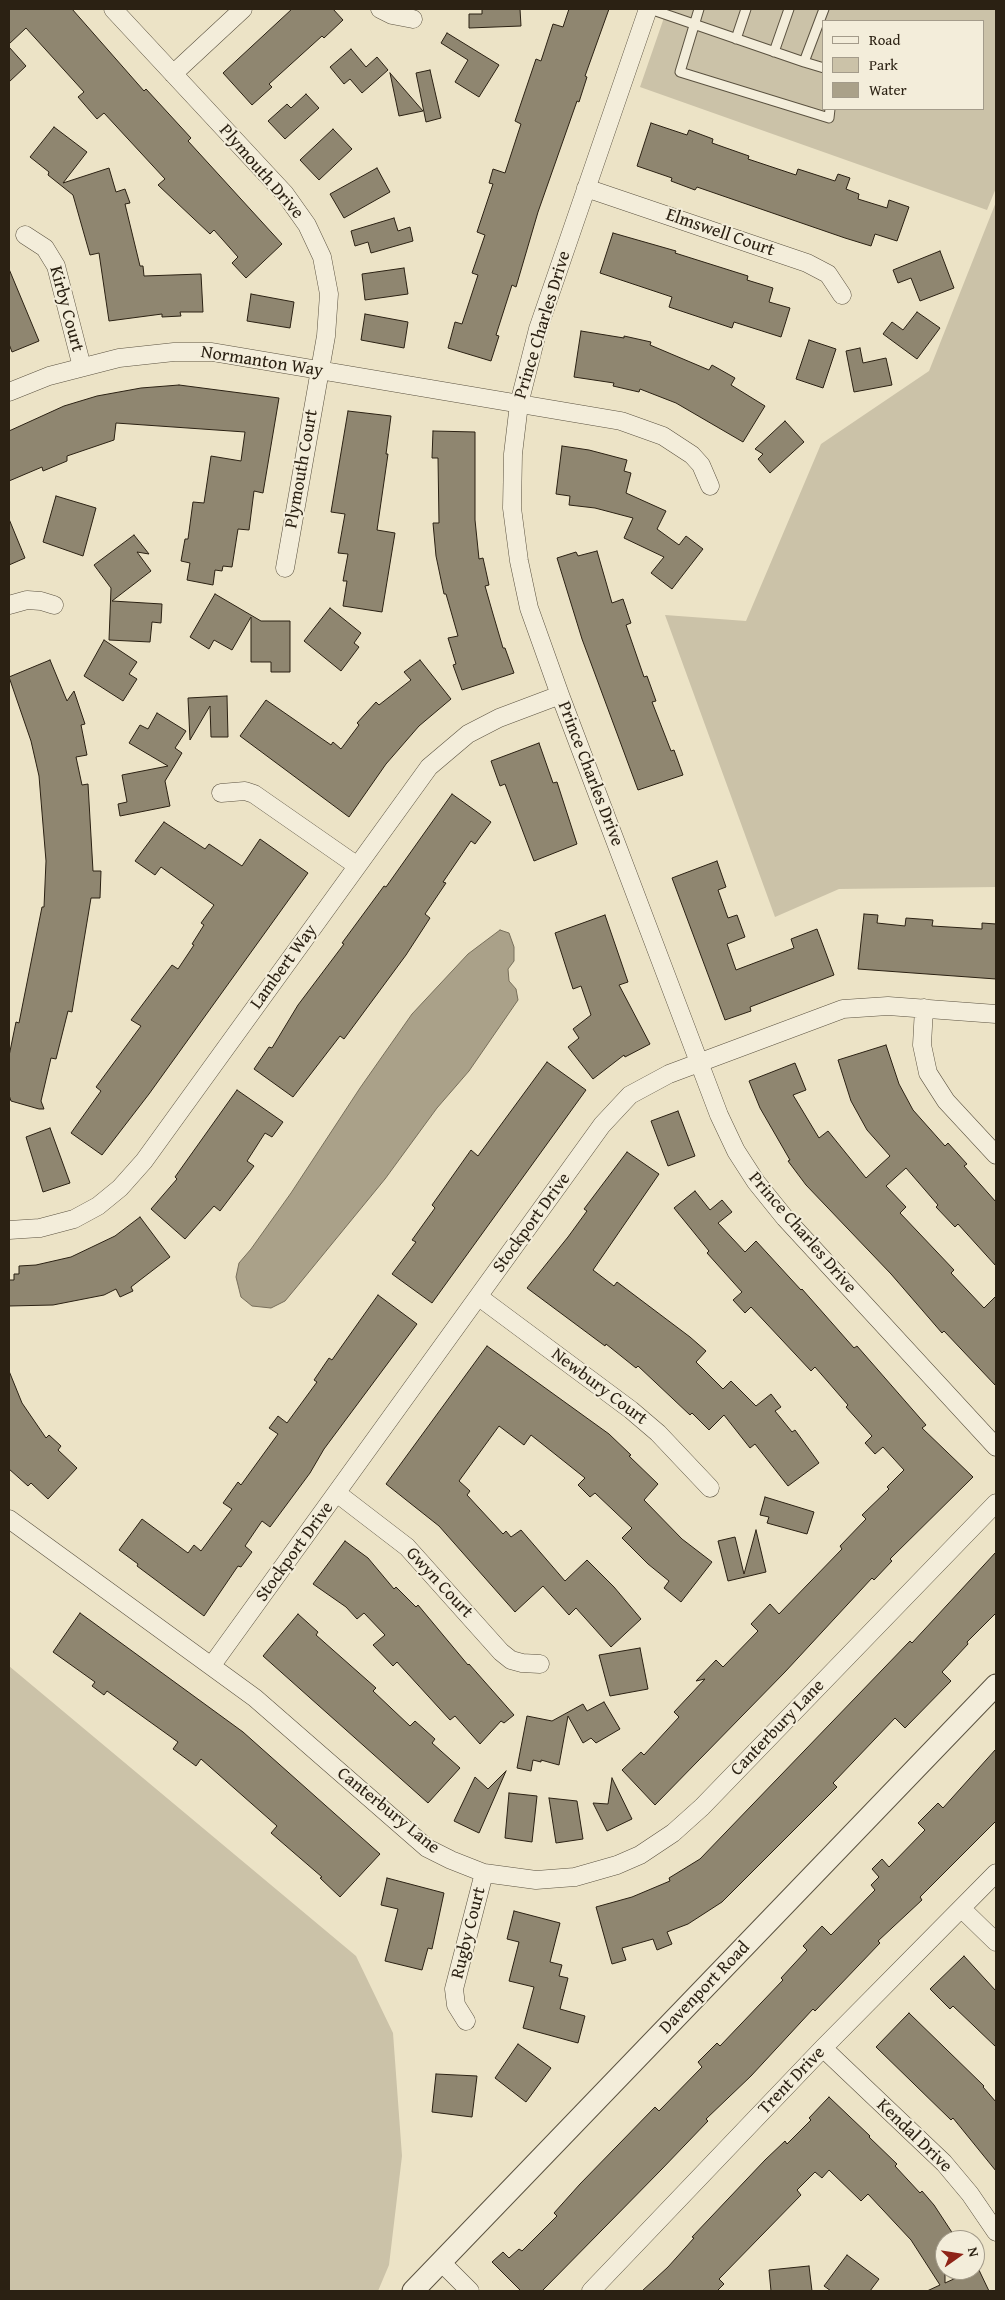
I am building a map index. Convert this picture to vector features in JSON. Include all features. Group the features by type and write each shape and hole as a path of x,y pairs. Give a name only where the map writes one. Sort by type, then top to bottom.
{"street":[{"name":"Plymouth Drive","path":"113,9 285,194 307,225 322,257 329,294 326,336 319,371"},
{"path":"173,74 243,9"},
{"path":"380,9 392,15 413,18"},
{"name":"Prince Charles Drive","path":"649,9 533,346 519,404 512,467 514,533 529,608 560,695 727,1134 756,1182 785,1218 996,1447"},
{"name":"Elmswell Court","path":"586,188 807,263 828,274 842,294"},
{"name":"Kirby Court","path":"25,236 45,248 56,266 82,367"},
{"name":"Normanton Way","path":"9,392 82,367 140,355 193,351 219,353 621,421 663,436 692,455 701,465 710,486"},
{"name":"Plymouth Court","path":"285,568 319,371"},
{"path":"9,605 27,600 54,605"},
{"name":"Lambert Way","path":"9,1230 40,1228 74,1219 98,1206 120,1188 144,1162 419,779 447,750 483,726 560,695"},
{"path":"221,793 245,791 254,794 356,865"},
{"name":"Stockport Drive","path":"212,1665 338,1494 616,1108 643,1086 843,1009 872,1005 996,1014"},
{"path":"924,1008 922,1045 928,1073 946,1101 996,1155"},
{"name":"Newbury Court","path":"479,1297 631,1410 658,1433 710,1488"},
{"name":"Gwyn Court","path":"338,1494 407,1547 511,1660 522,1664 540,1664"},
{"name":"Canterbury Lane","path":"9,1519 22,1531 212,1665 255,1698 427,1848 484,1873 536,1880 575,1877 629,1860 663,1841 694,1815 996,1502"},
{"name":"Davenport Road","path":"413,2291 996,1685"},
{"name":"Rugby Court","path":"466,2020 456,2005 454,1989 484,1873"},
{"name":"Trent Drive","path":"590,2291 823,2048 996,1873"},
{"path":"962,1908 996,1942"},
{"name":"Kendal Drive","path":"823,2048 944,2163 970,2194 996,2232"},
{"path":"440,2262 470,2291"}],"lane":[{"path":"649,9 822,67"},
{"path":"699,9 680,72 829,118 830,110"},
{"path":"736,39 746,9"},
{"path":"774,52 789,9"},
{"path":"804,62 824,9"}],"green space":[{"path":"667,9 996,9 996,188 987,210 640,87"},
{"path":"996,202 996,887 839,889 775,917 665,615 746,621 821,444 929,371"},
{"path":"9,1666 356,1956 393,2033 402,2156 389,2265 378,2291 9,2291"}],"water":[{"path":"500,930 509,933 514,947 514,961 508,969 509,981 516,989 518,1000 469,1071 437,1108 385,1179 285,1301 271,1308 252,1306 241,1297 236,1277 239,1263 291,1193 360,1088 412,1014 468,954"}],"building":[{"path":"9,9 72,9 144,91 146,89 191,138 188,141 282,244 246,278 232,263 238,257 214,230 210,234 158,185 165,179 104,113 97,119 78,97 84,92 26,28 9,44"},
{"path":"292,9 333,9 343,20 324,38 322,36 269,84 272,87 252,105 223,73"},
{"path":"482,9 520,9 521,26 469,28 469,14 482,14"},
{"path":"569,9 609,9 585,76 587,77 579,102 577,101 538,212 516,287 512,285 496,335 499,336 491,361 448,348 455,322 462,324 478,275 472,273 485,235 477,232 493,184 489,183 493,169 505,173 521,124 515,121 536,59 541,61 553,24 563,27"},
{"path":"447,33 499,65 479,97 455,82 468,60 441,43"},
{"path":"9,47 26,66 9,82"},
{"path":"351,49 366,67 377,57 388,70 362,93 350,79 344,84 330,67"},
{"path":"430,70 441,118 426,122 416,73"},
{"path":"390,73 423,111 399,116"},
{"path":"306,94 319,108 285,139 268,121 287,104 291,108"},
{"path":"651,123 687,135 689,130 713,139 712,143 749,156 748,159 796,175 798,169 835,181 838,174 850,178 846,189 859,194 858,199 887,208 889,200 909,207 897,241 875,234 871,246 697,187 695,190 671,181 672,178 637,166"},
{"path":"54,127 87,152 63,183 109,168 116,192 125,189 130,203 125,204 140,266 143,266 144,276 201,274 203,312 180,312 181,316 162,317 162,314 109,321 99,253 90,255 73,195 48,175 49,172 30,157"},
{"path":"333,129 352,149 319,180 300,160"},
{"path":"377,168 390,192 344,218 330,194"},
{"path":"394,218 398,231 410,227 413,241 371,253 368,242 355,246 351,231"},
{"path":"613,233 676,251 675,253 748,276 747,280 773,288 769,302 790,308 781,337 734,322 732,328 669,307 672,297 600,273"},
{"path":"940,251 954,288 920,301 911,278 898,283 893,270"},
{"path":"404,268 408,294 365,300 362,274"},
{"path":"9,269 39,341 12,352 9,344"},
{"path":"251,294 294,302 290,328 247,321"},
{"path":"917,312 940,328 917,359 883,334 892,322 903,330"},
{"path":"365,314 408,322 404,348 361,340"},
{"path":"581,331 624,338 624,336 651,342 650,345 709,370 712,365 735,378 731,385 765,406 743,442 676,403 640,389 639,392 613,386 614,383 574,377"},
{"path":"809,340 836,349 823,388 796,379"},
{"path":"860,348 863,363 886,358 892,385 854,392 846,351"},
{"path":"179,385 279,398 263,493 254,491 249,530 238,529 232,567 223,566 222,571 215,570 213,585 187,580 190,563 181,561 185,539 188,539 193,502 204,503 211,456 241,461 245,432 116,423 114,440 67,456 67,461 43,471 42,467 9,481 9,431 64,406 97,396 141,388"},
{"path":"348,411 391,416 386,454 388,454 377,530 395,533 382,612 343,606 347,581 343,581 348,554 338,553 345,514 331,512"},
{"path":"785,421 804,442 770,473 758,459 763,454 755,449"},
{"path":"433,431 475,432 475,520 479,559 483,558 489,585 485,586 503,648 505,648 514,673 462,690 453,665 456,664 448,638 458,636 446,594 444,594 436,556 433,523 439,523 438,458 432,458"},
{"path":"562,446 589,450 627,460 624,471 631,473 626,493 666,511 657,529 679,545 686,536 703,549 672,589 651,573 664,557 624,538 633,518 595,508 569,505 570,496 556,494"},
{"path":"56,496 96,508 83,556 43,542"},
{"path":"9,519 25,558 9,565"},
{"path":"134,535 149,554 137,552 151,571 112,601 162,604 161,623 152,622 150,642 109,640 111,588 94,565"},
{"path":"597,551 612,603 623,599 631,623 626,625 644,677 647,676 656,701 652,702 671,751 674,750 683,775 638,790 582,639 557,558 576,552 578,556"},
{"path":"215,594 261,621 290,621 290,672 271,672 271,662 251,662 251,617 232,650 214,640 209,649 190,637"},
{"path":"330,608 361,633 354,643 359,647 341,671 304,641"},
{"path":"104,640 137,662 129,674 137,679 123,701 84,676"},
{"path":"50,660 67,701 74,691 85,724 81,725 87,755 76,757 82,785 88,784 93,871 101,871 100,898 91,898 72,1012 68,1011 56,1059 51,1058 41,1101 44,1109 39,1109 11,1101 9,1095 9,1056 16,1022 19,1023 42,907 44,907 46,861 39,776 31,741 9,677"},
{"path":"420,660 451,699 419,726 386,764 349,817 240,736 266,700 331,745 333,742 341,749 359,725 357,723 376,702 379,705 411,680 404,672"},
{"path":"227,696 228,737 211,737 210,706 190,740 188,698"},
{"path":"157,713 186,731 175,748 182,753 165,781 170,806 120,816 118,804 127,802 122,775 168,766 129,743 140,725 148,729"},
{"path":"539,743 553,783 557,782 577,844 534,861 505,784 500,786 491,761"},
{"path":"452,794 491,822 475,844 471,841 443,882 446,883 425,914 430,918 406,955 344,1039 340,1036 293,1097 254,1069 269,1047 272,1048 298,1005 344,944 342,943 384,886 386,887"},
{"path":"164,822 205,849 209,844 242,866 260,839 308,873 149,1094 102,1155 71,1133 101,1091 96,1087 141,1026 131,1020 172,965 178,969 194,945 192,944 204,925 201,923 214,905 161,867 155,875 135,861"},
{"path":"717,861 726,887 718,890 728,918 737,915 745,937 727,944 736,970 794,948 791,939 817,929 834,975 750,1007 751,1011 725,1020 672,878"},
{"path":"864,914 878,915 877,923 905,926 906,918 933,920 932,926 982,929 982,923 996,924 996,979 858,969"},
{"path":"605,915 628,982 619,985 650,1044 625,1057 624,1055 593,1079 568,1047 579,1038 573,1029 591,1015 581,986 573,989 555,933"},
{"path":"886,1045 899,1084 913,1110 945,1146 948,1143 967,1164 964,1166 996,1202 996,1266 958,1224 955,1227 936,1207 938,1205 906,1168 886,1186 906,1207 900,1213 954,1270 951,1273 984,1308 996,1296 996,1386 944,1331 942,1333 891,1274 806,1185 788,1161 790,1160 760,1108 749,1081 795,1063 806,1090 793,1095 819,1138 828,1131 866,1178 890,1156 867,1130 851,1101 838,1060"},
{"path":"547,1062 586,1090 432,1303 392,1274 416,1242 412,1240 435,1208 432,1205 471,1150 478,1156"},
{"path":"237,1090 283,1122 272,1137 265,1133 247,1161 254,1166 220,1211 214,1206 185,1239 151,1209 177,1179 175,1177"},
{"path":"678,1111 695,1156 668,1166 651,1121"},
{"path":"50,1128 70,1183 43,1192 26,1137"},
{"path":"627,1152 659,1174 593,1270 614,1286 617,1282 706,1351 696,1362 723,1389 731,1381 756,1406 771,1394 781,1407 775,1411 792,1432 795,1430 819,1463 788,1486 755,1444 750,1448 724,1415 709,1430 692,1413 690,1415 638,1366 636,1368 606,1344 605,1346 527,1288 568,1237 587,1211 584,1209"},
{"path":"695,1191 710,1210 722,1200 732,1212 718,1223 745,1252 756,1241 802,1289 854,1348 857,1346 926,1425 922,1428 973,1477 890,1559 892,1561 874,1580 872,1578 785,1672 655,1805 622,1770 641,1752 644,1755 679,1717 674,1712 705,1679 696,1681 716,1660 723,1667 758,1631 751,1624 770,1604 779,1614 842,1549 840,1546 866,1519 862,1515 889,1489 887,1487 904,1470 883,1447 875,1454 865,1443 872,1436 846,1407 848,1405 815,1367 811,1371 751,1307 745,1313 733,1300 742,1292 707,1253 709,1251 674,1208"},
{"path":"140,1217 170,1257 131,1287 133,1291 120,1297 116,1289 104,1295 53,1305 9,1306 9,1280 14,1280 14,1274 19,1274 19,1266 36,1265 71,1257 115,1236"},
{"path":"378,1295 417,1324 324,1449 310,1473 270,1527 262,1521 245,1546 252,1552 241,1567 238,1566 204,1616 137,1566 138,1564 119,1550 142,1519 188,1553 194,1545 201,1551 232,1509 223,1503 238,1482 241,1485 278,1434 269,1428 278,1416 287,1423 317,1382 314,1380 329,1358 332,1360"},
{"path":"487,1346 609,1434 631,1455 629,1456 658,1484 644,1500 682,1539 712,1562 681,1602 664,1588 669,1581 648,1564 622,1538 632,1528 595,1493 590,1497 578,1485 585,1478 531,1435 524,1445 499,1426 459,1481 470,1491 467,1495 503,1534 506,1531 511,1537 521,1530 565,1581 587,1560 614,1587 641,1619 611,1647 576,1608 569,1615 543,1586 515,1612 439,1526 386,1484"},
{"path":"9,1371 22,1403 46,1438 49,1435 61,1446 58,1450 77,1468 48,1499 31,1483 28,1486 9,1469"},
{"path":"765,1497 814,1512 807,1534 767,1523 769,1517 760,1515"},
{"path":"756,1530 766,1572 728,1581 718,1541 735,1537 744,1574"},
{"path":"345,1541 368,1558 394,1589 396,1587 416,1607 418,1605 468,1665 514,1715 504,1723 501,1721 480,1744 455,1716 450,1720 397,1662 393,1666 373,1645 385,1635 364,1613 357,1619 346,1607 313,1584"},
{"path":"996,1552 996,1613 967,1642 968,1644 942,1672 951,1681 905,1728 895,1718 833,1783 837,1787 722,1902 688,1924 667,1932 672,1944 657,1950 653,1939 622,1948 626,1960 612,1964 596,1907 632,1897 670,1881 669,1878 700,1859 910,1641 912,1643"},
{"path":"80,1613 243,1732 380,1854 340,1897 320,1878 322,1877 271,1833 277,1826 201,1759 196,1766 173,1749 178,1742 107,1691 104,1695 92,1686 95,1682 53,1652"},
{"path":"298,1614 318,1632 316,1635 376,1688 373,1691 410,1726 415,1721 435,1739 432,1743 460,1768 428,1803 263,1656"},
{"path":"640,1648 648,1689 610,1696 599,1655"},
{"path":"604,1702 620,1729 596,1743 591,1738 583,1743 568,1716 559,1765 541,1760 541,1762 533,1760 531,1771 517,1768 527,1716 552,1721 583,1704 587,1711"},
{"path":"996,1749 996,1821 920,1897 922,1900 878,1941 880,1943 815,2011 813,2009 751,2076 706,2119 708,2121 661,2170 542,2291 521,2291 492,2262 503,2252 509,2258 519,2249 522,2251 557,2216 554,2213 580,2184 655,2107 659,2111 702,2067 698,2062 717,2043 720,2046 783,1980 781,1978 807,1950 803,1946 822,1926 831,1935 875,1890 871,1885 879,1877 872,1869 882,1859 889,1867 925,1830 918,1823 938,1803 943,1808"},
{"path":"506,1771 479,1833 454,1821 475,1777 488,1789"},
{"path":"612,1778 632,1819 607,1831 593,1803 608,1804"},
{"path":"509,1793 537,1796 532,1842 505,1838"},
{"path":"549,1798 577,1801 583,1839 556,1843"},
{"path":"387,1878 444,1893 432,1949 428,1948 422,1970 385,1961 398,1909 381,1905"},
{"path":"514,1911 560,1923 550,1962 562,1965 559,1976 568,1978 560,2009 585,2016 578,2043 523,2028 534,1987 509,1981 519,1942 507,1939"},
{"path":"964,1956 996,1991 996,2047 953,2006 950,2009 930,1989"},
{"path":"909,2013 984,2086 996,2102 996,2171 953,2118 951,2120 876,2047"},
{"path":"518,2044 551,2068 526,2102 495,2078"},
{"path":"436,2074 477,2076 472,2117 432,2112"},
{"path":"829,2097 870,2136 897,2164 895,2166 920,2193 922,2191 934,2205 950,2230 935,2230 935,2277 911,2240 868,2194 861,2201 829,2170 822,2178 815,2172 797,2190 801,2195 719,2279 724,2284 717,2291 642,2291 668,2267 694,2238 692,2237 765,2160 785,2141 787,2144 811,2120 809,2118"},
{"path":"847,2255 879,2279 870,2291 831,2291 824,2286"},
{"path":"809,2266 812,2291 771,2291 769,2270"},
{"path":"937,2280 945,2280 945,2283 952,2280 984,2280 989,2291 927,2291 940,2285"}]}
